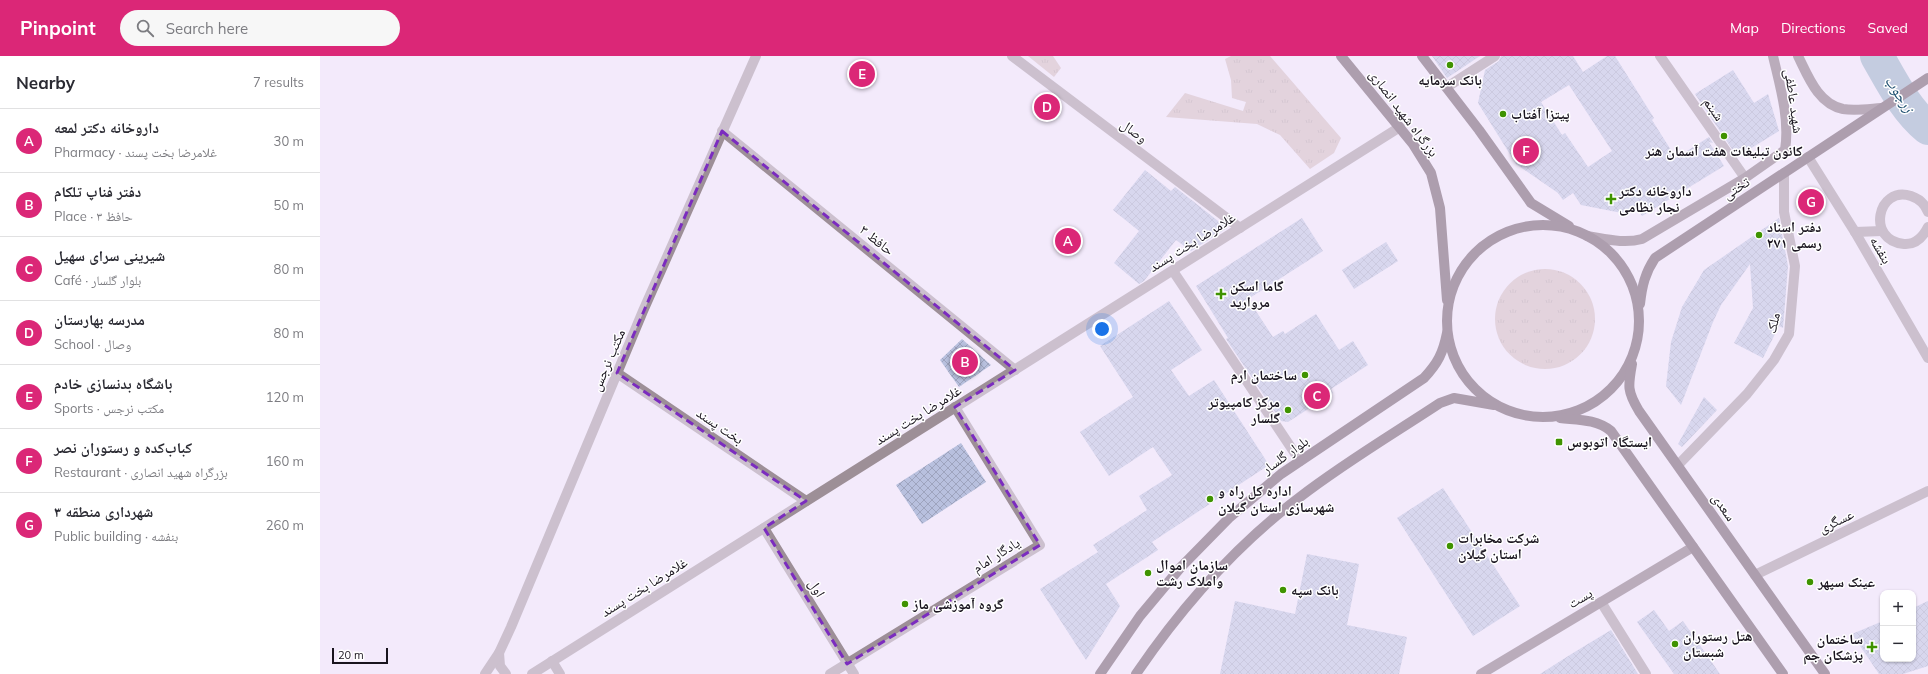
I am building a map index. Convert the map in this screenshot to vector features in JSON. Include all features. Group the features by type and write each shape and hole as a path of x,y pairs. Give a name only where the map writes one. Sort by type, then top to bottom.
{"main road":[{"name":"بزرگراه شهید انصاری","path":"1341,56 1400,127 1420,154 1431,173 1440,208 1448,310"},
{"path":"1422,56 1447,87 1531,203 1604,248 1623,268 1635,293 1639,313 1638,334 1636,347 1625,372 1604,395 1577,411 1546,417"},
{"name":"شهید عاطفی","path":"1773,56 1783,101 1786,128 1785,150"},
{"name":"شهید عاطفی","path":"1798,56 1814,89 1831,105 1842,109 1881,108"},
{"name":"تختی","path":"1639,313 1643,283 1647,270 1655,258 1927,78"},
{"name":"تختی","path":"1584,235 1617,241 1632,242 1642,239 1745,178 1785,150"},
{"path":"1584,235 1561,227 1534,226 1514,230 1495,239 1478,251 1465,266 1455,285 1448,310 1448,329 1454,354 1465,376 1482,395 1498,405 1522,414 1590,421 1603,424 1611,431 1783,674"},
{"name":"بلوار گلسار","path":"1100,674 1140,616 1181,567 1229,518 1281,474 1424,378 1436,365 1443,352 1448,329"},
{"name":"سعدی","path":"1636,347 1628,384 1630,394 1639,411 1825,674"},
{"path":"1136,674 1164,634 1203,587 1249,540 1299,497 1440,403 1454,398 1498,405"},
{"name":"پست","path":"1481,674 1693,547"}],"street":[{"name":"مکتب نرجس","path":"484,674 499,653 512,627 617,374 756,56"},
{"name":"وصال","path":"1012,56 1240,228"},
{"path":"1447,87 1495,56"},
{"name":"شبنم","path":"1660,56 1745,178"},
{"name":"غلامرضا بخت پسند","path":"532,674 1400,127"},
{"name":"حافظ ۳","path":"722,131 1015,370"},
{"name":"بنفشه","path":"1808,157 1855,232 1928,358"},
{"name":"ملک","path":"1678,466 1747,394 1774,360 1789,334 1795,266 1784,212 1784,173"},
{"path":"1928,212 1925,205 1917,198 1907,195 1896,196 1887,201 1879,220 1882,231 1888,238 1897,243 1907,244 1917,241 1924,235 1928,227"},
{"path":"1855,232 1882,231"},
{"path":"1173,270 1300,461"},
{"name":"بخت پسند","path":"617,374 806,501"},
{"name":"یادگار امام","path":"830,674 1040,544 956,407"},
{"name":"عسگری","path":"1755,575 1928,492"},
{"name":"اول","path":"764,528 854,674"},
{"path":"1601,602 1646,674"},
{"path":"499,653 500,666 506,674"},
{"path":"552,661 560,674"}],"highlighted area":[{"path":"722,131 1015,370 955,407 1040,545 847,664 764,528 806,501 617,373"}],"green space":[{"path":"1028,56 1053,56 1061,68 1054,77"},
{"path":"1231,56 1270,56 1341,138 1334,153 1310,169 1280,135 1257,124 1166,117 1185,93 1243,111 1246,102 1232,98 1231,80 1225,59"},
{"path":"1545,269 1564,272 1581,283 1592,300 1595,319 1592,338 1581,355 1564,366 1545,369 1526,366 1509,355 1498,338 1495,319 1498,300 1509,283 1526,272"}],"building":[{"path":"1432,56 1480,56 1447,78"},
{"path":"1501,56 1573,56 1583,72 1607,56 1615,56 1654,118 1652,120 1676,158 1709,137 1713,143 1709,142 1724,166 1642,216 1637,208 1627,214 1581,205 1573,193 1563,200 1558,193 1516,164 1478,103 1485,70 1499,61","holes":["1569,85 1612,151 1588,167 1565,133 1562,135 1541,102"]},
{"path":"1733,70 1754,103 1768,94 1779,131 1745,152 1732,149 1695,94"},
{"path":"1145,170 1171,191 1175,187 1227,228 1191,251 1176,240 1144,281 1139,284 1114,263 1139,231 1113,210"},
{"path":"1302,218 1323,251 1248,299 1273,337 1283,331 1285,334 1316,314 1339,350 1353,341 1368,365 1331,389 1333,393 1288,422 1281,421 1226,339 1228,338 1196,286"},
{"path":"1779,218 1788,266 1783,328 1779,326 1763,358 1734,343 1753,308 1750,264 1721,305 1681,405 1666,386 1671,342 1682,307 1704,270"},
{"path":"1386,242 1398,261 1354,289 1342,270"},
{"path":"1169,301 1202,350 1171,370 1189,396 1214,380 1269,465 1152,542 1158,550 1106,584 1120,606 1086,660 1040,589 1098,552 1093,545 1147,510 1139,496 1172,475 1153,447 1109,476 1080,432 1133,397 1100,346"},
{"path":"962,339 991,365 959,387 940,360"},
{"path":"1704,397 1717,410 1682,447 1678,444"},
{"path":"961,443 986,482 922,524 896,485"},
{"path":"1443,488 1520,606 1473,636 1397,518"},
{"path":"1307,554 1359,564 1347,625 1407,637 1399,674 1220,674 1235,601 1295,614"},
{"name":"ساختمان پزشکان جم","path":"1928,601 1928,666 1903,674 1879,674 1852,634 1880,622 1880,662 1916,662 1916,607"},
{"path":"1654,610 1669,631 1683,621 1720,674 1674,674 1637,622"},
{"path":"1611,630 1638,674 1540,674 1573,653"}],"waterway":[{"name":"زرجوب","path":"1877,56 1906,104 1928,128"}],"place":[{"name":"بانک سرمایه","path":"1450,65"},
{"name":"باشگاه بدنسازی خادم","path":"862,74"},
{"name":"مدرسه بهارستان","path":"1047,107"},
{"name":"پیتزا آفتاب","path":"1503,114"},
{"name":"کانون تبلیغات هفت آسمان هنر","path":"1724,136"},
{"name":"کباب‌کده و رستوران نصر","path":"1526,151"},
{"name":"داروخانه دکتر نجار نظامی","path":"1611,199"},
{"name":"شهرداری منطقه ۳","path":"1811,202"},
{"name":"دفتر اسناد رسمی ۲۷۱","path":"1759,235"},
{"name":"داروخانه دکتر لمعه","path":"1068,241"},
{"name":"گاما اسکن مروارید","path":"1221,294"},
{"name":"دفتر فناپ تلکام","path":"965,362"},
{"name":"ساختمان ارم","path":"1305,375"},
{"name":"شیرینی سرای سهیل","path":"1317,396"},
{"name":"مرکز کامپیوتر گلسار","path":"1288,410"},
{"name":"ایستگاه اتوبوس","path":"1559,442"},
{"name":"اداره کل راه و شهرسازی استان گیلان","path":"1210,499"},
{"name":"شرکت مخابرات استان گیلان","path":"1450,546"},
{"name":"سازمان اموال واملاک رشت","path":"1148,573"},
{"name":"عینک سپهر","path":"1810,582"},
{"name":"بانک سپه","path":"1283,590"},
{"name":"گروه آموزشی ماز","path":"905,604"},
{"name":"هتل رستوران شبستان","path":"1675,644"},
{"name":"ساختمان پزشکان جم","path":"1872,647"}]}
